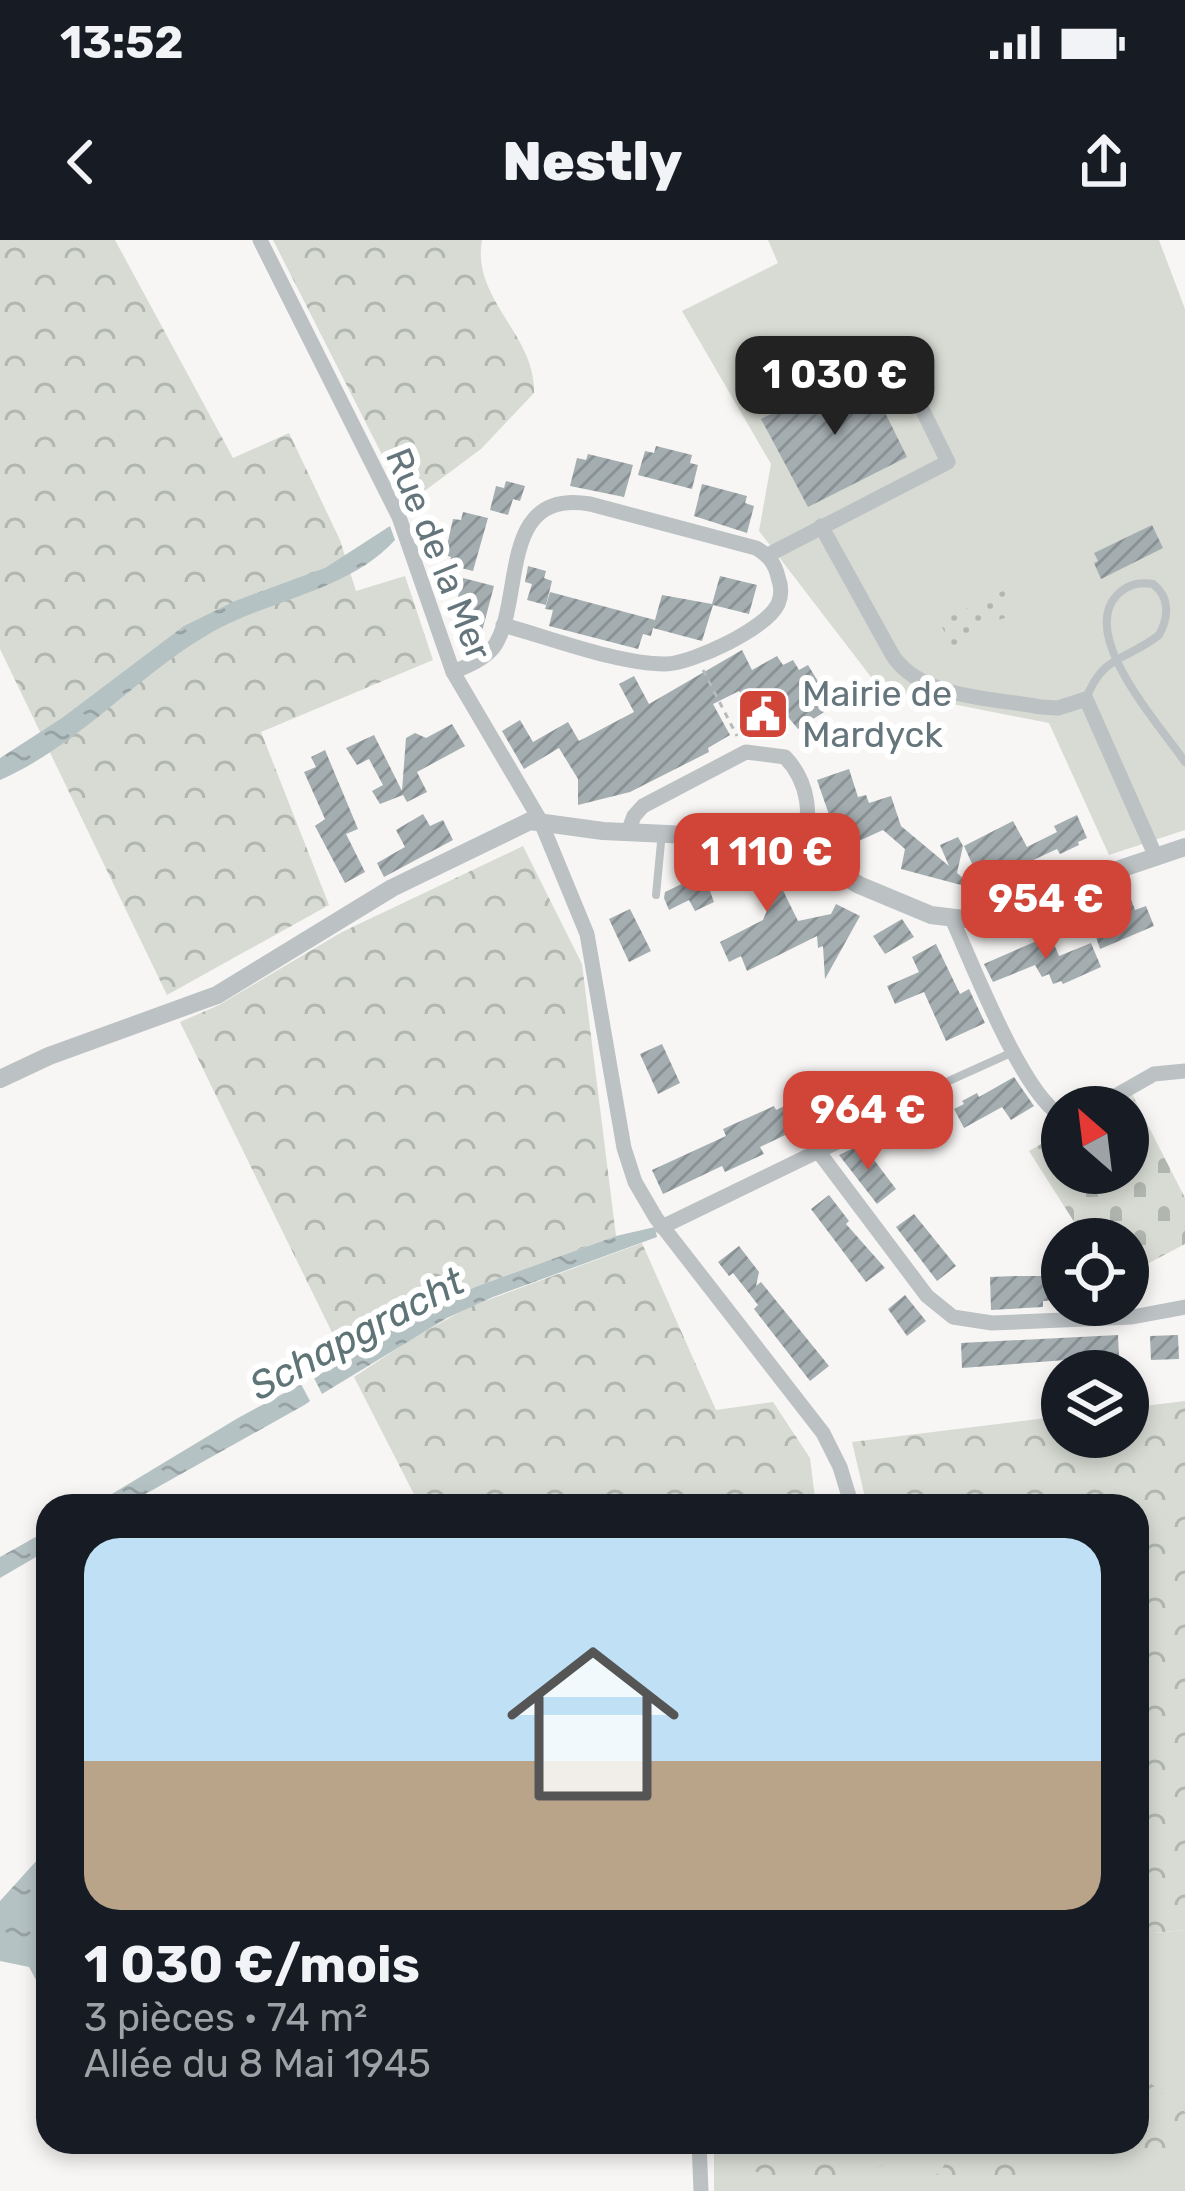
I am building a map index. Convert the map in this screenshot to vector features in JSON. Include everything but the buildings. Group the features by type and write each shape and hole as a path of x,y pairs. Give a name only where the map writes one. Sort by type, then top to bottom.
{"street":[{"name":"Rue de la Mer","path":"260,240 399,517 453,672 540,820 593,950 627,1160 645,1202 817,1424 848,1494"},
{"path":"768,555 948,462 896,356"},
{"path":"453,672 486,655 503,625 523,538 541,514 564,503 590,504 748,546 768,555 780,586 776,608 754,626 696,658 668,664 647,663 503,625"},
{"path":"821,526 893,656 909,675 944,689 1041,707 1086,699 1156,856"},
{"path":"628,832 643,806 746,752 781,755 792,764 811,813 801,848"},
{"path":"0,1079 217,994 392,888 509,828 540,820 628,832 774,839 801,848 873,891 952,920 986,914 1185,847"},
{"path":"952,920 1014,1051 1041,1096"},
{"path":"1133,1086 1154,1074 1185,1071"},
{"path":"662,1227 864,1129"},
{"path":"818,1151 927,1295 953,1317 992,1324 1132,1317 1185,1307"},
{"path":"699,2154 700,2191"}],"lane":[{"path":"1086,699 1096,675 1114,658 1146,644 1163,627 1166,602 1153,584 1132,585 1111,603 1104,626 1114,658 1185,762"},
{"path":"656,895 662,831"},
{"path":"931,1088 1014,1051"}],"path":[{"path":"696,658 746,752"}],"green space":[{"path":"0,240 115,240 233,458 289,433 340,540 356,591 405,576 433,660 261,732 329,905 167,995 0,649"},
{"path":"273,240 482,240 486,281 525,353 534,393 481,449 407,504"},
{"path":"768,240 1159,240 1185,309 1185,830 1109,855 1049,723 881,690 759,531 771,464 682,311 778,263"},
{"path":"1005,590 1013,615 987,624 983,634 954,649 939,622"},
{"path":"523,846 582,964 616,1236 475,1287 345,1359 180,1022 219,1005 342,932"},
{"path":"1149,1127 1185,1198 1185,1244 1149,1263 1149,1218 1072,1218 1056,1194 1149,1194"},
{"path":"1041,1144 1041,1170 1029,1151"},
{"path":"642,1243 716,1410 773,1402 810,1458 814,1494 414,1494 354,1377 469,1307"},
{"path":"1185,1401 1185,1930 1149,1932 1149,1494 864,1494 852,1442 1041,1419 1041,1458 1149,1458 1149,1405"},
{"path":"1185,1930 1185,2191 714,2191 714,2154 1149,2154 1149,1932"},
{"path":"1149,2082 1185,2112 1185,2153 1149,2175 1114,2154 1149,2154"},
{"path":"729,2154 903,2154 833,2186 798,2191 733,2161"},
{"path":"950,2154 984,2154 988,2160 1014,2164 1067,2191 920,2191"}],"water":[{"path":"390,526 395,540 356,571 214,631 56,748 0,780 0,758 62,718 184,626 235,601 325,568"},
{"path":"655,1227 657,1237 447,1318 322,1394 314,1378 475,1287 616,1236"},
{"path":"301,1384 310,1401 145,1494 112,1494"},
{"path":"36,1537 36,1557 0,1578 0,1557"},
{"path":"36,1861 36,1980 29,1967 0,1961 0,1901"}],"place":[{"name":"Mairie de Mardyck","path":"763,714"}],"water label":[{"name":"Schapgracht","path":"357,1334"}]}
